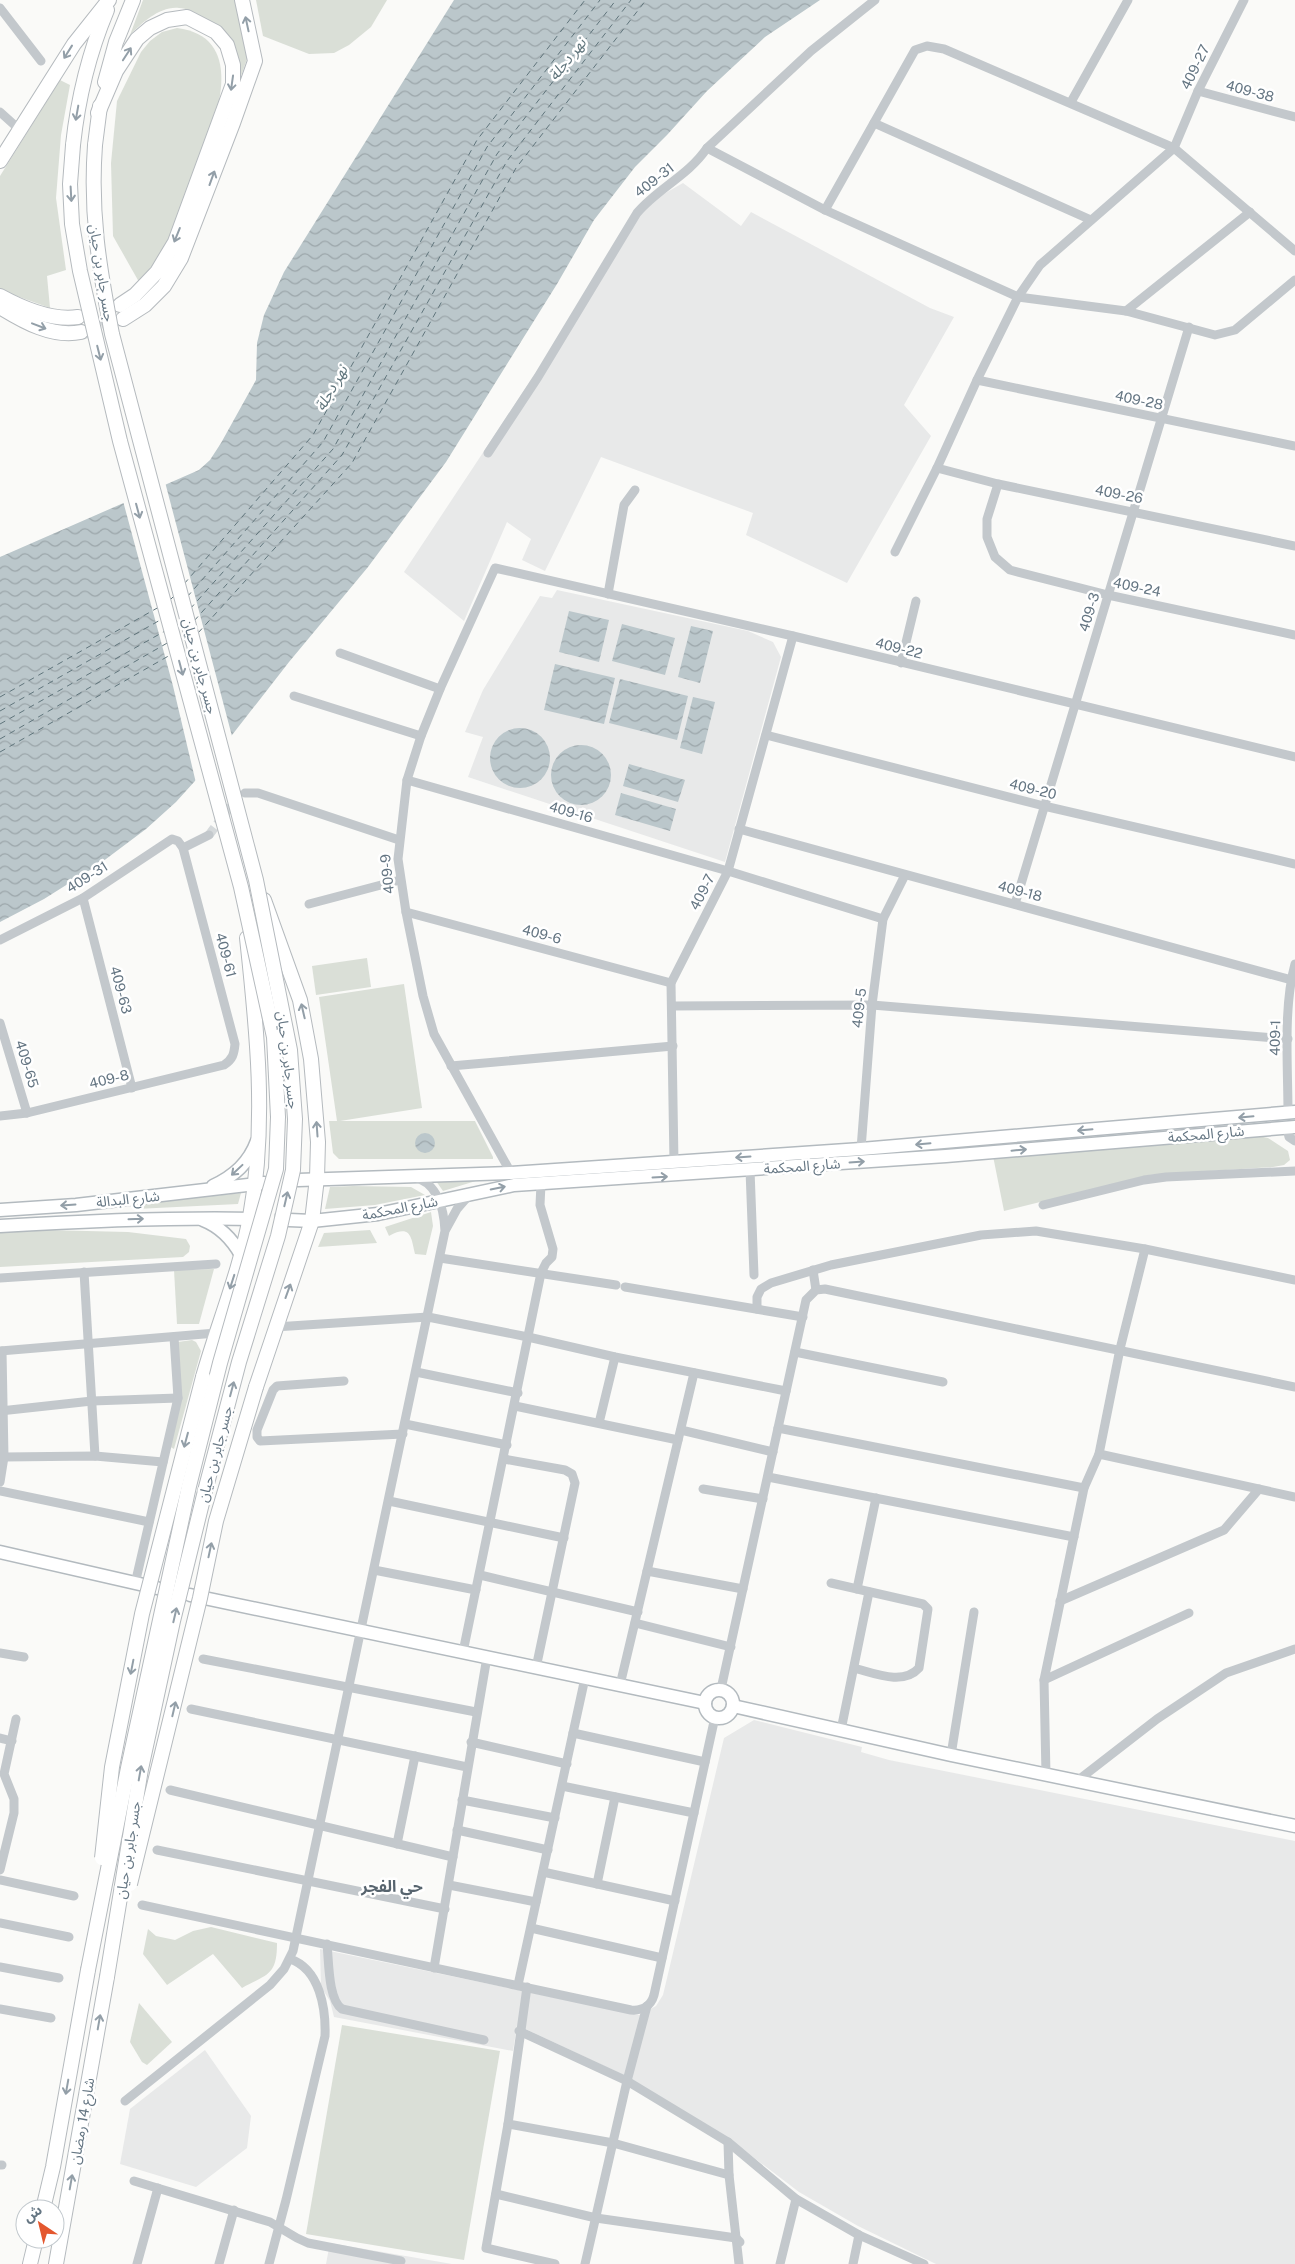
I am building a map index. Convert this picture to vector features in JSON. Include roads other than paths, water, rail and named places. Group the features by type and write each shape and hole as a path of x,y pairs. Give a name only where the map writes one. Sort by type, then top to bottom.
{"main road":[{"path":"0,161 74,44 110,0"},
{"name":"جسر جابر بن حيان","path":"88,1970 128,1768 189,1486 220,1363 276,1169 278,1117 276,1053 241,887 120,441 80,272 72,224 70,184 73,145 82,88 90,57 110,0"},
{"path":"98,114 110,60 133,0"},
{"path":"98,114 116,71 137,39 150,28 167,20 188,17 216,32 227,45 233,65 233,84 175,242 157,272 122,312 145,305 158,292 181,258 233,123 255,61 242,0"},
{"name":"جسر جابر بن حيان","path":"98,114 95,145 93,218 99,265 112,334 256,880 290,1050 295,1120 293,1170 278,1236 239,1362 173,1621 141,1769 107,1977"},
{"path":"0,296 52,316 78,317"},
{"path":"0,307 22,320 61,334 81,332"},
{"path":"107,1977 200,1598 216,1521 275,1327 312,1221 318,1178 318,1142 312,1059 300,1000 256,880"},
{"path":"88,1970 112,1766 142,1614 203,1376 253,1219 260,1183 260,1070 241,887"},
{"name":"شارع المحكمة","path":"298,1180 511,1173 861,1149 1292,1113"},
{"name":"شارع المحكمة","path":"289,1220 312,1221 378,1214 514,1186 750,1170 1291,1128"},
{"path":"202,1191 227,1179 238,1170 251,1155 259,1136"},
{"name":"شارع البدالة","path":"0,1210 76,1205 260,1183"},
{"path":"196,1218 218,1228 227,1235 241,1255"},
{"name":"شارع البدالة","path":"0,1226 77,1221 196,1218 253,1219"},
{"path":"0,1552 157,1588"},
{"path":"190,1595 705,1703"},
{"path":"722,1689 731,1696 733,1706 725,1717 715,1717 708,1713 705,1703 710,1692 722,1689"},
{"path":"733,1706 950,1755 1295,1826"},
{"name":"شارع 14 رمضان","path":"45,2199 53,2167 88,1970"},
{"name":"شارع 14 رمضان","path":"56,2264 107,1977"},
{"path":"30,2264 34,2249"}],"street":[{"name":"409-31","path":"488,453 538,377 637,212 649,199 686,173 699,160 707,148 811,50 875,0"},
{"path":"1071,102 1128,0"},
{"name":"409-27","path":"1174,148 1198,91 1244,0"},
{"path":"0,8 41,61"},
{"path":"825,210 915,50 928,46 944,49 1071,102 1174,148 1295,251"},
{"name":"409-38","path":"1198,91 1295,117"},
{"path":"0,112 20,130"},
{"path":"874,123 1091,220"},
{"path":"707,148 825,210 1018,297 1126,311 1215,335 1235,330 1295,280"},
{"path":"895,552 938,468 977,380 1018,297 1040,265 1174,148"},
{"path":"1126,311 1250,212"},
{"name":"409-3","path":"1015,904 1189,327"},
{"name":"409-28","path":"977,380 1295,446"},
{"name":"409-26","path":"938,468 998,484 1295,546"},
{"name":"409-24","path":"998,484 987,519 987,538 995,557 1010,570 1108,595 1295,635"},
{"path":"608,594 624,505 636,490"},
{"name":"409-22","path":"495,568 793,636 1295,757"},
{"name":"409-9","path":"495,568 440,689 421,736 407,780 398,859 400,880 423,996 434,1034 511,1173"},
{"path":"901,663 916,601"},
{"name":"409-7","path":"670,983 728,871 793,636"},
{"path":"340,653 440,689"},
{"path":"294,696 421,736"},
{"name":"409-20","path":"766,735 1044,806 1295,864"},
{"name":"409-16","path":"407,780 728,871 884,919"},
{"path":"245,793 258,793 399,840"},
{"name":"409-18","path":"739,829 1293,980"},
{"path":"183,848 209,834"},
{"name":"409-31","path":"0,940 83,898 172,839 178,841 183,848"},
{"name":"409-61","path":"183,848 235,1044 231,1060 224,1065"},
{"name":"409-5","path":"861,1149 872,1006 884,919 905,875"},
{"path":"309,904 400,880"},
{"name":"409-63","path":"83,898 132,1088"},
{"name":"409-6","path":"406,912 670,983"},
{"name":"409-1","path":"1292,1113 1288,1039 1295,964"},
{"path":"670,983 673,1046 674,1162"},
{"path":"672,1006 872,1006 1288,1039"},
{"name":"409-65","path":"0,1022 27,1113"},
{"path":"451,1066 673,1046"},
{"name":"409-8","path":"0,1116 27,1113 224,1065"},
{"path":"1291,1128 1289,1137 1295,1141"},
{"path":"750,1170 754,1274"},
{"path":"1043,1205 1144,1180 1166,1177 1295,1171"},
{"path":"125,2101 270,1985 284,1970 290,1959 309,1881 440,1258 444,1231 443,1211 439,1200 428,1185 412,1177"},
{"path":"463,1652 518,1393 541,1273 552,1257 553,1249 540,1205 541,1184"},
{"path":"444,1231 457,1209 470,1194"},
{"path":"757,1309 757,1297 761,1289 772,1283 813,1270 981,1235 1036,1231 1145,1249 1295,1280"},
{"path":"1046,1775 1044,1680 1084,1488 1099,1454 1120,1349 1145,1249"},
{"path":"440,1258 803,1317"},
{"path":"0,1278 216,1264"},
{"path":"813,1270 816,1290"},
{"path":"84,1272 95,1456"},
{"path":"722,1689 806,1300 816,1290 825,1290 1120,1349 1295,1387"},
{"path":"275,1327 428,1317 786,1391"},
{"path":"0,1482 4,1457 1,1351 216,1333"},
{"path":"135,1584 178,1398 174,1336"},
{"path":"795,1352 944,1382"},
{"path":"599,1423 615,1357"},
{"path":"416,1372 518,1393"},
{"path":"620,1685 694,1373"},
{"path":"344,1381 277,1386 273,1390 257,1430 257,1437 260,1441 403,1434"},
{"path":"2,1411 92,1401 178,1398"},
{"path":"515,1406 678,1440"},
{"path":"405,1424 507,1445"},
{"path":"778,1428 1084,1488"},
{"path":"681,1430 773,1452"},
{"path":"1099,1454 1295,1497"},
{"path":"4,1457 95,1456 163,1462"},
{"path":"504,1459 565,1470 572,1474 576,1483 536,1668"},
{"path":"768,1477 1074,1537"},
{"path":"703,1489 763,1499"},
{"path":"1060,1601 1224,1530 1259,1489"},
{"path":"0,1491 149,1522"},
{"path":"857,1589 876,1498"},
{"path":"389,1501 564,1538"},
{"path":"374,1570 476,1590"},
{"path":"647,1571 743,1589"},
{"path":"480,1575 638,1612"},
{"path":"831,1583 923,1604 928,1609 919,1668 913,1675 902,1678 854,1668"},
{"path":"841,1730 869,1592"},
{"path":"950,1755 974,1612"},
{"path":"1044,1680 1189,1613"},
{"path":"635,1623 731,1647"},
{"path":"1077,1781 1157,1719 1226,1673 1295,1649"},
{"path":"0,1652 24,1657"},
{"path":"434,1968 476,1712 487,1657"},
{"path":"203,1659 476,1712"},
{"path":"555,2264 486,2248 508,2124 531,1928 585,1678"},
{"path":"191,1709 467,1767"},
{"path":"142,1906 631,2010 640,2010 653,1999 715,1717"},
{"path":"0,1870 14,1813 14,1799 4,1774 16,1719"},
{"path":"573,1733 705,1762"},
{"path":"0,1738 12,1741"},
{"path":"471,1742 566,1764"},
{"path":"397,1844 415,1756"},
{"path":"562,1786 694,1813"},
{"path":"170,1790 453,1857"},
{"path":"597,1884 615,1797"},
{"path":"462,1800 555,1818"},
{"path":"457,1830 548,1850"},
{"path":"157,1850 445,1909"},
{"path":"543,1872 675,1901"},
{"path":"0,1880 74,1896"},
{"path":"449,1885 536,1902"},
{"path":"0,1923 69,1937"},
{"path":"531,1928 662,1958"},
{"path":"327,1944 333,1997 337,2006 342,2009 484,2040"},
{"path":"268,2264 325,2036 324,2012 314,1980 305,1966 290,1959"},
{"path":"0,1967 59,1978"},
{"path":"585,2264 627,2081 647,2006"},
{"path":"0,2009 51,2018"},
{"path":"519,2031 627,2081 728,2142 796,2199 859,2235 924,2264"},
{"path":"508,2124 613,2143 729,2175"},
{"path":"728,2142 729,2175 738,2240 739,2264"},
{"path":"134,2181 234,2210 279,2226 308,2243 401,2261"},
{"path":"137,2264 158,2188"},
{"path":"496,2194 596,2218 738,2240"},
{"path":"780,2264 796,2199"},
{"path":"219,2264 234,2210"},
{"path":"853,2264 859,2235"}],"water":[{"name":"نهر دجلة","path":"454,0 820,0 765,37 707,91 635,167 594,220 557,284 446,462 368,567 289,662 204,771 176,802 146,829 98,865 44,899 0,922 0,557 199,470 210,460 256,380 257,343 264,315 284,272"},
{"path":"569,611 609,620 599,662 559,652"},
{"path":"622,624 675,638 665,675 612,661"},
{"path":"691,626 713,631 700,683 678,677"},
{"path":"555,664 615,678 604,724 544,710"},
{"path":"620,679 688,696 677,740 609,723"},
{"path":"693,697 715,702 702,754 680,748"},
{"path":"514,728 526,728 537,733 545,741 550,752 548,770 537,783 526,788 514,788 503,783 495,775 490,764 490,752 495,741 503,733"},
{"path":"575,745 587,745 598,750 606,758 611,769 609,787 598,800 587,805 575,805 564,800 556,792 551,781 551,769 556,758 564,750"},
{"path":"629,764 685,780 678,802 623,786"},
{"path":"621,793 676,809 670,831 615,815"},
{"path":"421,1133 429,1133 435,1139 435,1147 429,1153 421,1153 415,1147 415,1139"}],"tunnel":[{"path":"82,332 101,329 123,319"},
{"path":"209,835 236,799"},
{"path":"256,1219 289,1220"}],"district":[{"name":"حي الفجر","path":"392,1886"}]}
